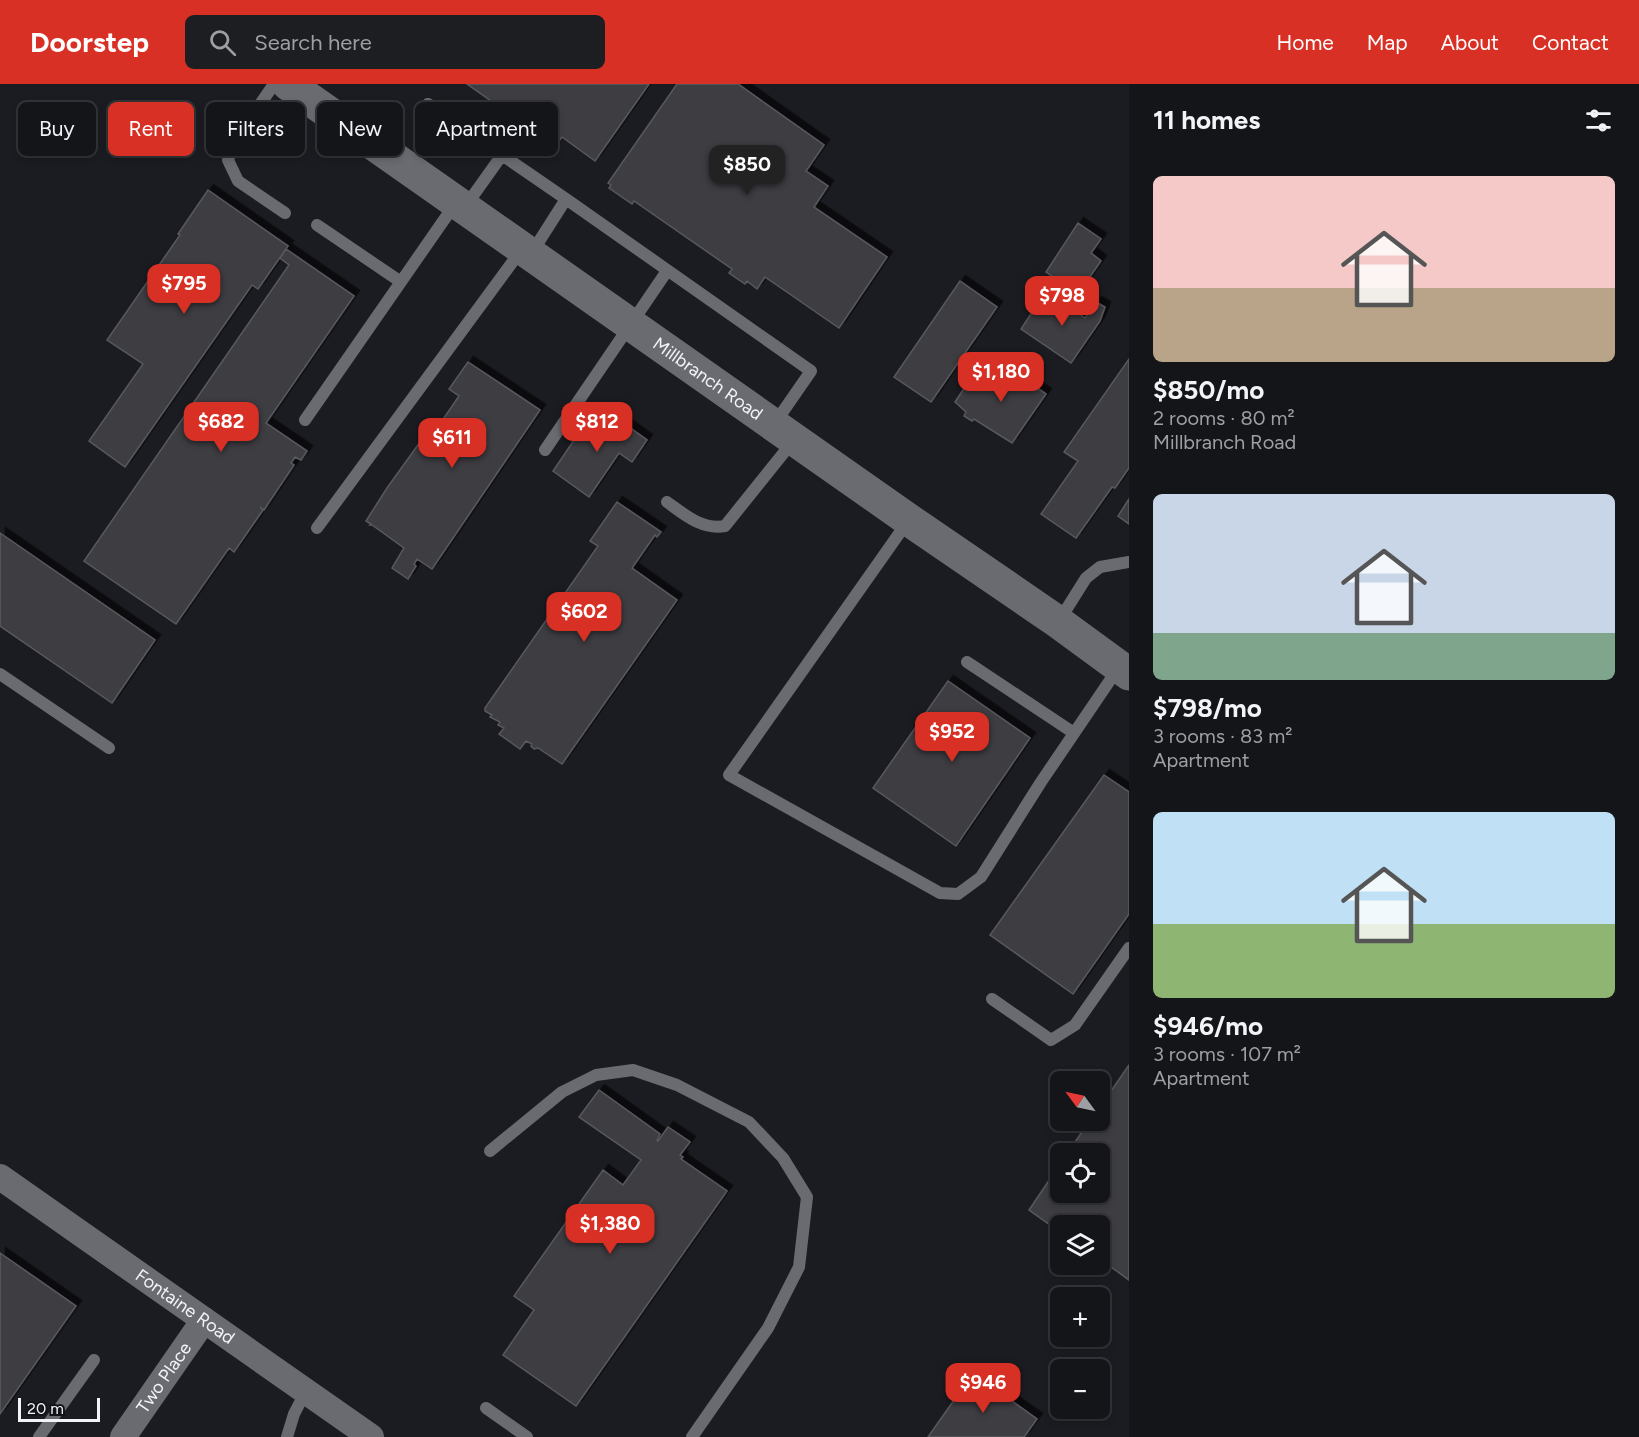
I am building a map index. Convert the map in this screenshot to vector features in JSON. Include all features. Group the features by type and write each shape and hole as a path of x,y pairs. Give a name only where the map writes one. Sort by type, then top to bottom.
{"main road":[{"name":"Millbranch Road","path":"288,84 1124,670"}],"street":[{"name":"Fontaine Road","path":"0,1177 371,1437"},
{"name":"Two Place","path":"123,1437 204,1320"}],"lane":[{"path":"274,84 235,141 228,160 238,180 285,213"},
{"path":"305,420 401,282 501,156"},
{"path":"503,156 811,371 784,432 726,526 713,528 695,522 667,502"},
{"path":"317,528 566,200"},
{"path":"317,225 401,282"},
{"path":"545,450 667,271"},
{"path":"909,520 729,775 940,893 958,894 981,877 1074,733 1124,670"},
{"path":"1058,622 1086,578 1093,572 1100,567 1129,562"},
{"path":"967,662 1074,733"},
{"path":"0,674 109,748"},
{"path":"992,999 1052,1040 1075,1025 1129,948"},
{"path":"490,1151 562,1092 596,1075 633,1070 677,1084 749,1122 783,1158 807,1197 799,1267 768,1328 692,1437"},
{"path":"39,1437 94,1360"},
{"path":"287,1437 294,1414 306,1391"},
{"path":"486,1408 527,1437"}],"building":[{"path":"467,84 649,84 595,161 562,137 558,142 558,102 493,102"},
{"path":"677,84 738,84 824,145 806,171 828,186 814,207 887,257 839,328 765,277 757,289 747,281 745,284 729,273 732,269 634,201 632,204 609,188 611,185 608,183"},
{"path":"208,190 288,246 258,289 252,285 125,467 89,441 143,364 107,340 180,235 178,234"},
{"path":"1078,223 1101,239 1091,253 1101,261 1078,294 1046,272"},
{"path":"286,249 354,296 266,423 307,451 301,460 295,457 291,463 294,465 264,510 260,507 263,510 234,552 229,548 176,624 84,561 289,265 280,258"},
{"path":"960,281 997,307 931,402 894,377"},
{"path":"1044,294 1055,302 1058,299 1085,318 1096,302 1105,307 1100,321 1071,363 1021,329"},
{"path":"1129,359 1129,468 1115,488 1112,487 1076,538 1041,514 1078,461 1064,452"},
{"path":"468,362 540,410 432,569 417,559 414,564 416,566 408,579 392,568 404,548 366,521 420,442 425,446 459,396 449,389"},
{"path":"1008,368 1046,394 1012,443 974,419 972,421 964,416 966,412 955,402 975,372 996,386"},
{"path":"593,412 617,429 622,422 647,440 632,462 619,453 589,497 553,471"},
{"path":"1129,499 1129,524 1118,516"},
{"path":"617,502 661,532 657,537 655,535 632,568 677,600 562,764 538,748 534,749 532,744 526,741 520,749 499,734 504,728 498,725 500,722 490,717 492,715 485,711 485,708 598,546 590,541"},
{"path":"0,533 155,640 112,703 0,626"},
{"path":"948,681 1030,738 956,846 873,788"},
{"path":"1104,775 1129,792 1129,914 1073,994 990,935"},
{"path":"1129,1065 1129,1280 1110,1266 1110,1215 1050,1215 1050,1225 1029,1210 1050,1179 1050,1203 1110,1203 1110,1143 1074,1143 1083,1131 1110,1131 1110,1093"},
{"path":"599,1090 660,1134 658,1141 668,1127 690,1142 680,1155 683,1157 681,1159 727,1191 576,1406 503,1355 534,1310 514,1296 603,1170 623,1185 641,1160 579,1117"},
{"path":"0,1253 76,1306 0,1414"},
{"path":"973,1373 1037,1419 1024,1437 928,1437"}]}
